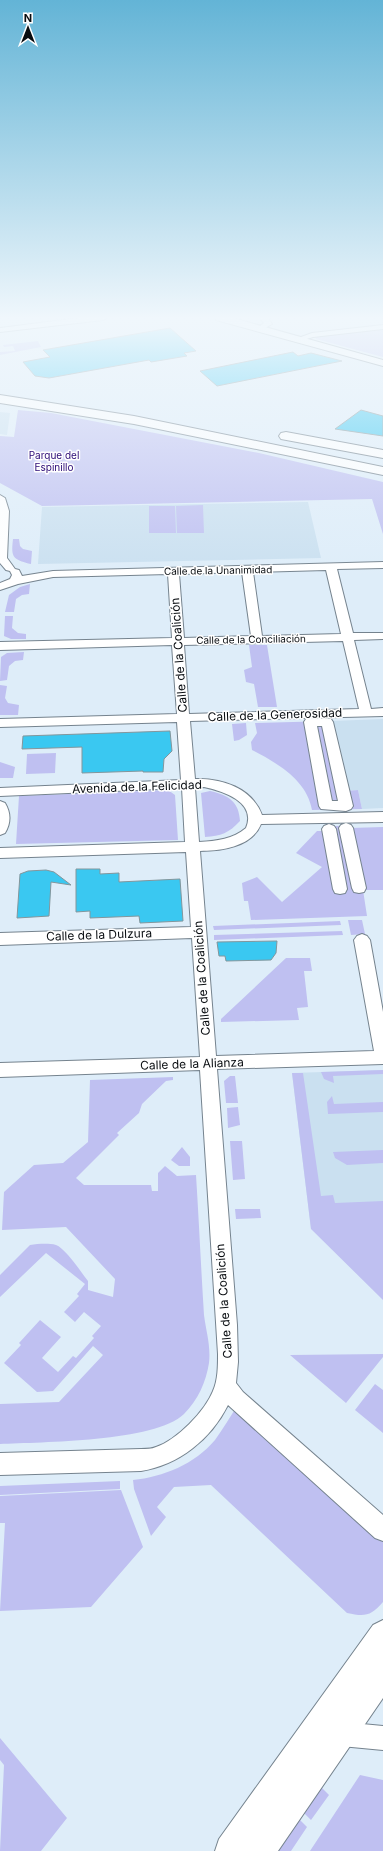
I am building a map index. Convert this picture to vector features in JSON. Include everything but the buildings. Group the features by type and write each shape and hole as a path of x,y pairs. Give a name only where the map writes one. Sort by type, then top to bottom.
{"highway":[{"path":"3,404 134,420"},
{"path":"34,404 134,420 383,471"},
{"path":"105,404 236,429 383,460"},
{"path":"124,405 160,414"},
{"path":"236,429 258,432"},
{"path":"198,433 383,477"},
{"path":"273,434 383,454"}],"main road":[{"path":"231,1851 383,1635"},
{"path":"259,1851 383,1671"}],"street":[{"path":"0,498 4,511 2,558 7,567 17,575 0,592"},
{"name":"Calle de la Unanimidad","path":"7,567 53,574 383,565"},
{"path":"331,567 366,713"},
{"path":"247,569 257,638"},
{"name":"Calle de la Coalición","path":"0,1464 141,1460 158,1457 178,1446 201,1428 217,1404 226,1386 229,1357 173,571"},
{"name":"Calle de la Unanimidad","path":"8,584 53,574"},
{"name":"Calle de la Conciliación","path":"0,646 257,638 383,636"},
{"name":"Calle de la Generosidad","path":"0,723 383,712"},
{"path":"310,722 327,722 346,806 333,808 326,806 310,722"},
{"name":"Avenida de la Felicidad","path":"0,792 213,785 226,788 240,795 253,809 256,820"},
{"path":"0,806 2,808 4,823 0,830"},
{"path":"0,853 218,846 239,839 252,830 256,820 383,817"},
{"path":"346,828 359,888"},
{"path":"329,829 340,889"},
{"name":"Calle de la Dulzura","path":"0,939 199,932"},
{"path":"362,940 383,1057"},
{"name":"Calle de la Alianza","path":"0,1070 383,1057"},
{"path":"226,1386 236,1399 383,1530"},
{"path":"341,1734 383,1738"}],"shaded area":[{"path":"0,412 10,413 7,435 0,434"},
{"path":"308,502 321,558 38,564 42,507"},
{"path":"383,719 383,808 362,809 358,790 346,791 331,721"},
{"path":"383,1070 383,1225 311,1229 292,1073"}],"green space":[{"name":"Parque del Espinillo","path":"18,410 51,413 259,453 383,482 383,534 372,499 42,506 0,483 0,436 14,437"},
{"path":"203,505 204,533 177,533 176,506"},
{"path":"149,506 175,506 176,533 149,533"},
{"path":"13,539 19,539 20,546 23,549 32,551 31,564 16,559 12,550"},
{"path":"30,584 29,594 22,595 16,599 14,612 5,612 9,595 20,587"},
{"path":"5,616 13,616 12,628 18,633 26,634 26,639 11,639 4,636"},
{"path":"249,645 267,645 277,707 258,707 254,684 246,682 244,670 252,667"},
{"path":"24,652 23,660 15,661 9,666 7,680 0,681 1,657 7,653"},
{"path":"0,685 7,686 5,698 8,703 19,705 18,715 0,715"},
{"path":"331,721 346,791 358,790 362,809 312,810 309,799 304,790 290,774 252,750 251,742 257,733 255,723"},
{"path":"246,723 247,735 234,741 232,724"},
{"path":"56,753 55,773 26,774 27,754"},
{"path":"0,762 15,767 13,778 0,778"},
{"path":"168,790 175,795 178,840 16,844 19,796"},
{"path":"210,791 228,797 232,800 238,809 240,821 224,833 216,836 205,837 201,793"},
{"path":"326,826 350,826 350,828 383,827 383,890 363,890 367,916 251,920 248,901 244,901 242,883 257,877 282,902 322,867 296,853 317,831 326,831"},
{"path":"348,920 362,920 365,934 351,935"},
{"path":"340,921 341,925 214,930 213,926"},
{"path":"342,931 343,935 214,940 214,935"},
{"path":"286,958 310,958 312,971 304,971 308,1007 297,1008 299,1020 221,1022 221,1019"},
{"path":"383,1070 383,1074 333,1076 334,1083 324,1079 321,1072"},
{"path":"292,1073 303,1073 321,1196 333,1195 335,1203 383,1201 383,1300 311,1229"},
{"path":"230,1076 235,1076 238,1103 226,1103 224,1081"},
{"path":"173,1077 173,1080 166,1081 142,1104 139,1113 117,1133 119,1135 76,1178 84,1185 151,1185 152,1191 158,1191 158,1173 165,1166 177,1176 196,1175 204,1315 209,1351 208,1370 201,1390 184,1414 169,1423 149,1430 96,1439 0,1444 0,1404 59,1402 103,1355 93,1346 53,1391 37,1392 4,1363 21,1345 19,1343 40,1320 61,1337 42,1358 58,1372 73,1356 76,1358 94,1338 92,1336 101,1326 84,1312 75,1322 64,1312 79,1296 77,1294 85,1284 46,1253 0,1297 0,1275 30,1245 46,1244 60,1247 68,1255 88,1281 88,1290 113,1297 115,1279 66,1227 2,1230 4,1192 34,1165 63,1163 88,1142 90,1080"},
{"path":"332,1096 334,1104 383,1102 383,1112 328,1114 327,1102"},
{"path":"238,1107 240,1125 228,1128 227,1108"},
{"path":"230,1141 242,1141 245,1179 233,1180"},
{"path":"182,1147 190,1157 190,1166 179,1166 171,1160"},
{"path":"383,1150 383,1163 347,1165 335,1158 333,1152"},
{"path":"235,1209 260,1209 261,1218 236,1219"},
{"path":"383,1354 383,1357 346,1403 290,1355"},
{"path":"375,1384 383,1390 383,1433 355,1410"},
{"path":"237,1406 383,1539 383,1602 371,1613 359,1615 347,1613 211,1485 174,1487 157,1507 166,1517 151,1536 134,1489 133,1480 156,1476 178,1468 198,1456 215,1440"},
{"path":"120,1481 120,1489 0,1495 0,1486"},
{"path":"121,1490 143,1547 91,1607 0,1611 5,1523 0,1523 0,1496"},
{"path":"0,1738 67,1818 41,1851 0,1851 4,1765 0,1760"},
{"path":"360,1775 383,1780 383,1851 310,1851"},
{"path":"321,1787 329,1795 311,1820 304,1813"},
{"path":"299,1819 307,1827 291,1851 278,1851"}]}
